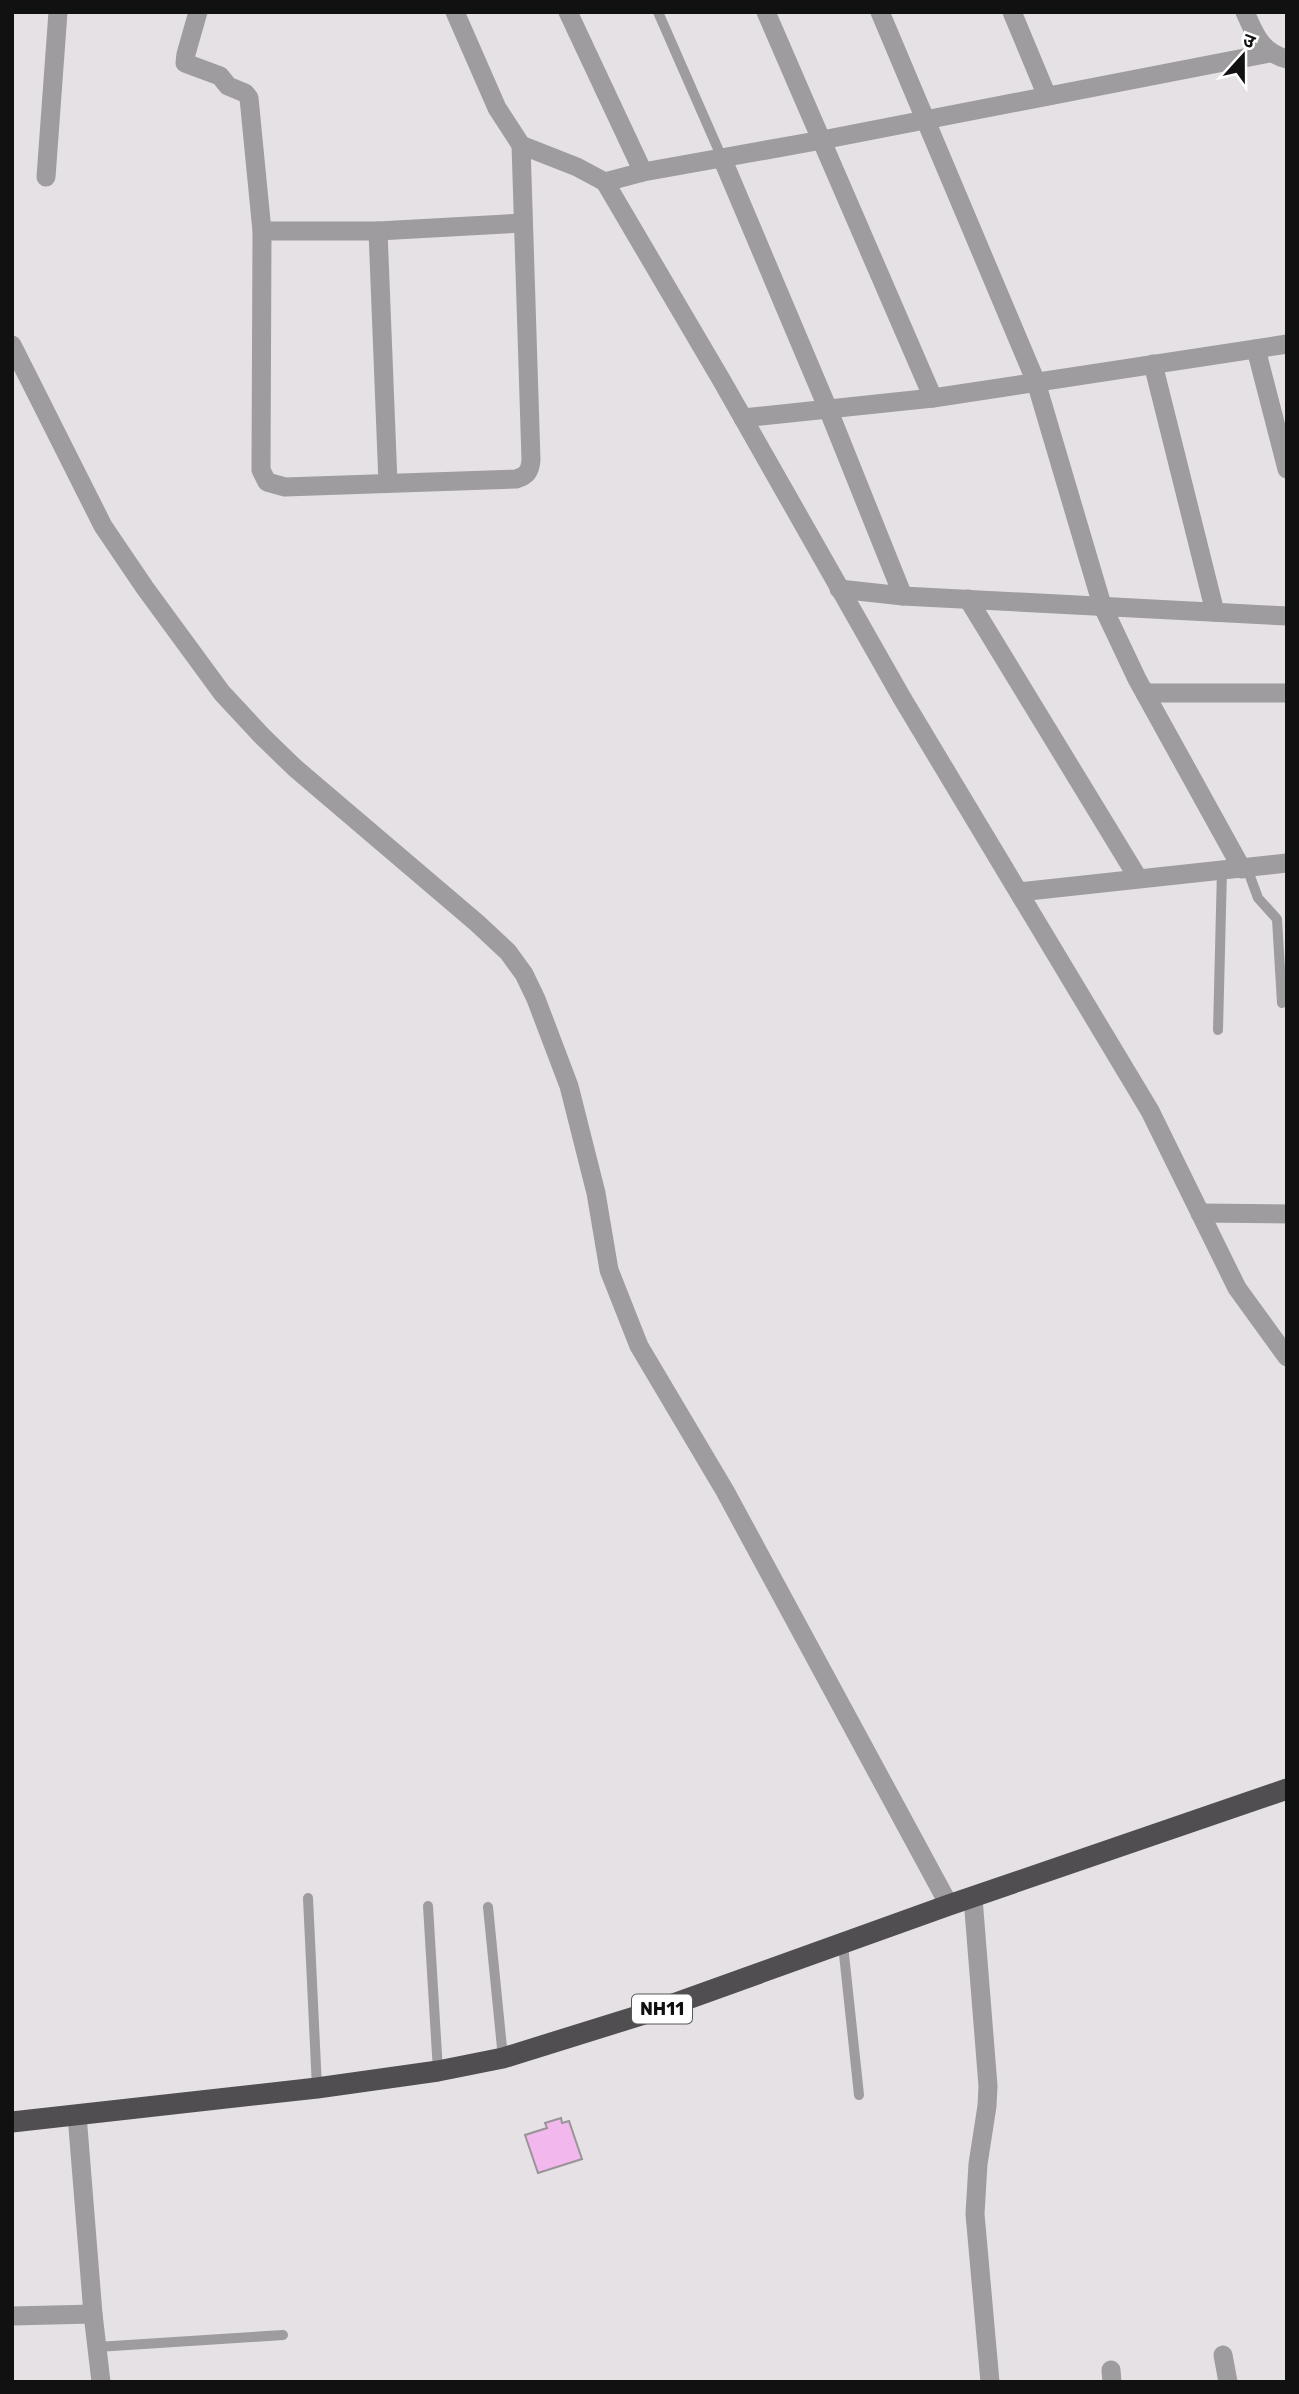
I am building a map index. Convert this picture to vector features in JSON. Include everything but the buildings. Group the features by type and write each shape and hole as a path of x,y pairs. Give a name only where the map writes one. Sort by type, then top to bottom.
{"highway":[{"name":"NH11","path":"12,2122 317,2088 438,2071 503,2058 654,2011 949,1905 1287,1789"}],"street":[{"path":"46,177 58,12"},
{"path":"198,12 185,63 220,76 228,86 245,93 249,98 262,231 261,470 264,478 275,486 285,487 516,479 529,472 521,145 497,108 455,12"},
{"path":"568,12 643,172"},
{"path":"766,12 933,398"},
{"path":"880,12 1036,382 1102,605 1145,693 1245,868"},
{"path":"1012,12 1047,96"},
{"path":"1245,12 1261,46 1278,56"},
{"path":"605,182 643,172 1047,96 1278,56"},
{"path":"521,145 577,167 605,182 839,589 1150,1111 1237,1287 1287,1357"},
{"path":"722,158 828,409 903,596"},
{"path":"262,231 378,232 522,223"},
{"path":"378,232 388,483"},
{"path":"743,418 933,398 1287,344"},
{"path":"12,345 103,526 222,693 295,768 477,923 508,952 524,974 569,1086 596,1193 609,1270 639,1346 725,1491 949,1905"},
{"path":"1256,349 1287,469"},
{"path":"1153,364 1215,612"},
{"path":"839,589 903,596 1287,617"},
{"path":"968,599 1138,878"},
{"path":"1145,693 1287,693"},
{"path":"1019,892 1287,863"},
{"path":"1200,1213 1287,1214"},
{"path":"973,1898 988,2086 975,2214 990,2382"},
{"path":"76,2115 101,2382"},
{"path":"12,2316 93,2314"},
{"path":"1223,2355 1228,2382"}],"lane":[{"path":"658,12 722,158"},
{"path":"1245,868 1258,898 1277,919 1282,1003"},
{"path":"1218,1030 1222,870"},
{"path":"308,1899 317,2088"},
{"path":"428,1906 438,2071"},
{"path":"488,1907 503,2058"},
{"path":"843,1945 859,2095"},
{"path":"97,2347 283,2335"}]}
